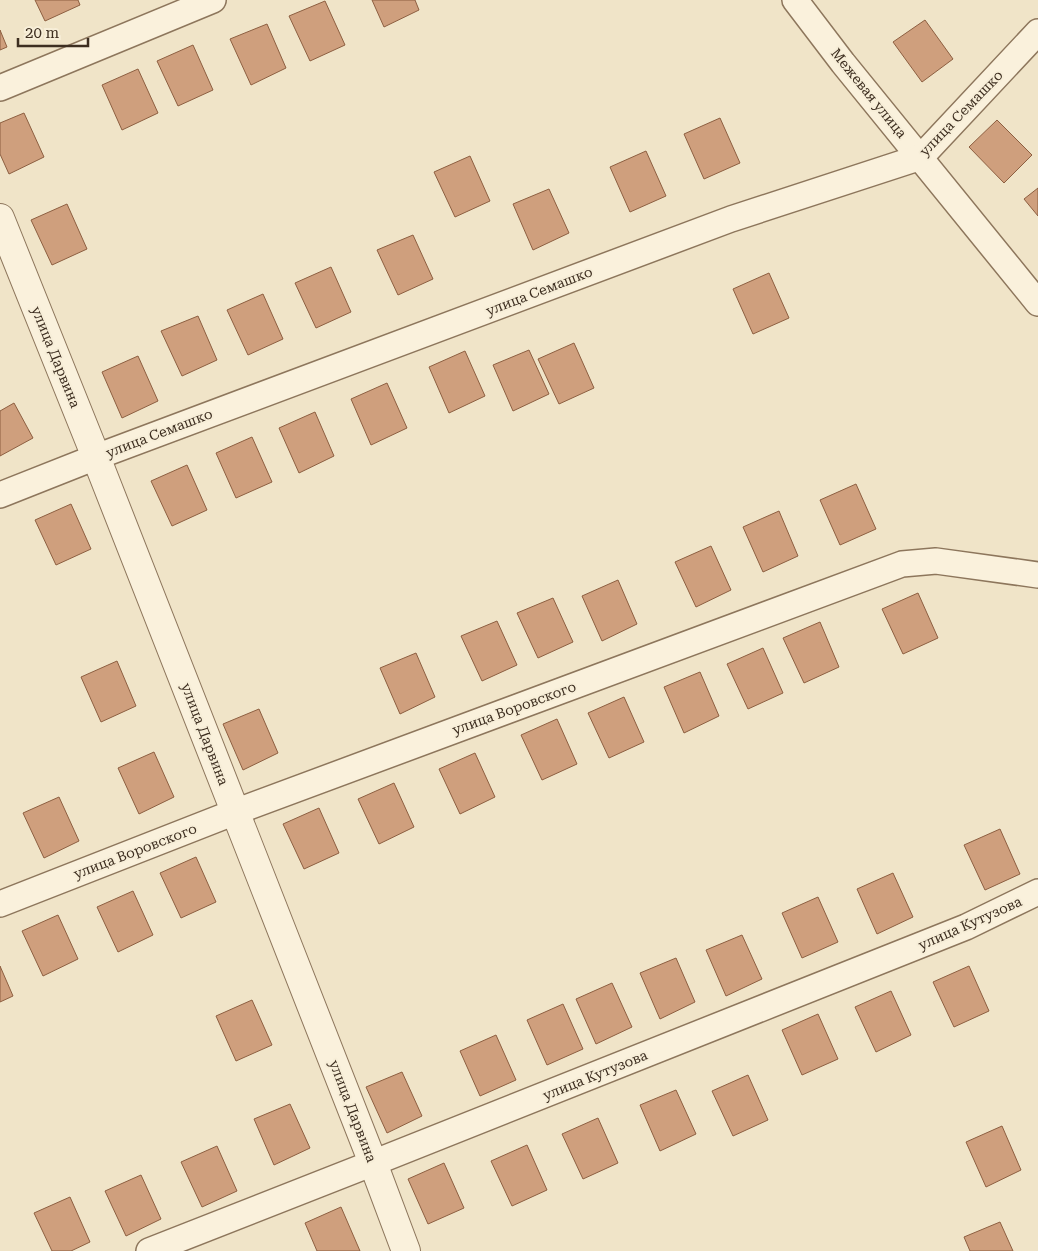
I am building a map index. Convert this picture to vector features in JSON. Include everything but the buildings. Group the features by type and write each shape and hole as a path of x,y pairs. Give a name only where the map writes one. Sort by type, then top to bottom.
{"street":[{"path":"0,88 213,0"},
{"name":"Межевая улица","path":"795,0 843,63 1038,303"},
{"name":"улица Семашко","path":"0,495 96,457 731,219 921,157 1038,32"},
{"name":"улица Дарвина","path":"0,218 374,1164 406,1251"},
{"name":"улица Воровского","path":"0,904 235,812 902,564 936,561 1038,575"},
{"name":"улица Кутузова","path":"149,1251 374,1164 966,927 1038,892"}]}
